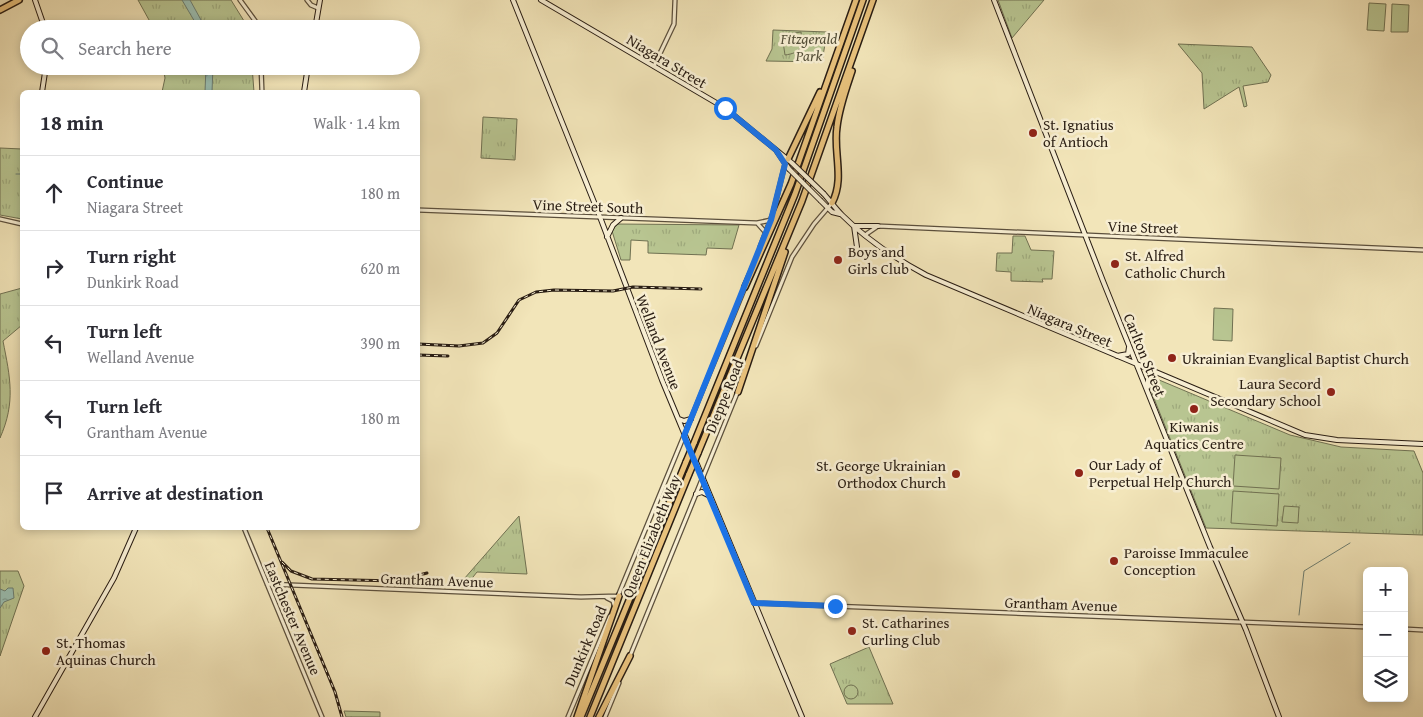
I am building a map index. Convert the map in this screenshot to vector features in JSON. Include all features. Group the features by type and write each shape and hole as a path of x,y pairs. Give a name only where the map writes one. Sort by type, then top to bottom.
{"highway":[{"path":"0,10 19,0"},
{"path":"746,287 789,190 856,0"},
{"name":"Queen Elizabeth Way","path":"581,717 795,194 863,0"},
{"name":"Queen Elizabeth Way","path":"590,717 794,222 873,0"},
{"path":"832,203 836,196 838,180 836,128 864,27"},
{"path":"788,162 831,69"},
{"path":"738,392 794,222"},
{"path":"577,717 618,596"},
{"path":"600,717 630,656"}],"main road":[{"path":"35,0 42,20"},
{"path":"316,20 320,0"},
{"name":"Welland Avenue","path":"514,0 684,436 802,717"},
{"name":"Niagara Street","path":"541,0 731,113 776,150 824,194 840,214 854,226 906,264 926,275 1114,356 1308,436 1337,440 1423,444"},
{"name":"Carlton Street","path":"994,0 1129,345 1279,717"},
{"path":"42,90 45,75"},
{"path":"304,90 307,75"},
{"name":"Niagara Street","path":"788,162 789,169 832,212 840,214"},
{"path":"608,237 613,224 621,218"},
{"path":"857,247 854,226 878,226"},
{"path":"1114,356 1128,354 1129,345"},
{"path":"1148,389 1148,380 1156,373"},
{"path":"678,419 684,421 690,419"},
{"path":"696,494 706,493 710,496"},
{"path":"36,717 114,578 135,530"}],"street":[{"path":"240,0 255,20"},
{"path":"307,0 311,5 318,8"},
{"path":"654,66 674,24 675,0"},
{"path":"261,75 262,90"},
{"name":"Dunkirk Road","path":"618,596 746,287 771,220 788,162"},
{"name":"Dieppe Road","path":"605,717 703,480 788,265 801,242 832,203"},
{"name":"Vine Street South","path":"420,210 757,223 771,220"},
{"path":"0,219 20,224"},
{"path":"757,223 766,233"},
{"path":"865,234 878,226"},
{"name":"Vine Street","path":"878,226 1423,250"},
{"name":"Eastchester Avenue","path":"245,530 322,717"},
{"name":"Grantham Avenue","path":"267,584 607,598 618,596"},
{"path":"607,598 613,601 614,607"},
{"name":"Grantham Avenue","path":"754,603 1363,628"},
{"name":"Dunkirk Road","path":"568,717 614,607"},
{"path":"1408,630 1423,630"}],"green space":[{"path":"138,0 231,0 243,20 149,20"},
{"path":"998,0 1044,0 1012,38"},
{"path":"1369,3 1386,4 1384,31 1367,30"},
{"path":"1392,4 1409,5 1408,32 1391,32"},
{"name":"Fitzgerald Park","path":"773,30 827,32 822,62 766,61 772,49"},
{"path":"801,32 801,46 799,49 794,53 785,55 782,35"},
{"path":"1178,44 1252,47 1271,75 1268,82 1243,86 1247,106 1244,107 1239,87 1204,109 1202,73"},
{"path":"164,75 253,75 254,90 162,90"},
{"path":"483,117 517,119 515,160 481,158"},
{"path":"0,148 20,149 20,219 0,215"},
{"path":"617,224 739,225 732,249 707,248 706,255 648,253 648,241 631,240 630,260 621,260 612,231"},
{"path":"1013,236 1025,236 1031,250 1054,251 1052,279 1042,279 1043,282 1011,281 1011,272 996,271 997,253 1012,253"},
{"path":"20,289 20,327 3,341 8,366 10,401 0,438 0,294"},
{"path":"1214,308 1233,309 1232,341 1213,340"},
{"path":"1152,377 1290,435 1341,447 1414,451 1423,473 1423,535 1206,528 1153,396 1148,381"},
{"path":"1235,455 1281,458 1279,489 1233,486"},
{"path":"1233,491 1279,494 1277,526 1231,523"},
{"path":"1284,506 1299,507 1298,523 1282,522"},
{"path":"519,516 527,574 477,572 465,587 457,587"},
{"path":"0,571 18,571 24,586 0,656"},
{"path":"869,647 893,704 847,704 830,664"},
{"path":"848,685 854,685 858,692 854,699 848,699 844,695 844,689"},
{"path":"344,711 380,712 380,717 346,717"}],"water":[{"path":"182,0 190,0 201,20 194,20"},
{"path":"206,75 213,75 212,90 205,90"},
{"path":"8,588 13,588 14,598 4,602 0,608 0,589 5,591"}],"waterway":[{"path":"1299,615 1304,571 1350,543"}],"railway":[{"path":"420,344 459,346 483,343 497,333 519,300 536,292 554,290 613,291 633,287 701,289"},
{"path":"420,355 448,356"},
{"path":"268,530 335,692 342,717"},
{"path":"282,562 291,571 312,579 396,581 427,573"}],"place":[{"name":"St. Ignatius of Antioch","path":"1033,133"},
{"name":"Boys and Girls Club","path":"838,260"},
{"name":"St. Alfred Catholic Church","path":"1115,264"},
{"name":"Ukrainian Evanglical Baptist Church","path":"1172,358"},
{"name":"Laura Secord Secondary School","path":"1331,392"},
{"name":"Kiwanis Aquatics Centre","path":"1194,409"},
{"name":"Our Lady of Perpetual Help Church","path":"1079,473"},
{"name":"St. George Ukrainian Orthodox Church","path":"956,474"},
{"name":"Paroisse Immaculee Conception","path":"1114,561"},
{"name":"St. Catharines Curling Club","path":"852,631"},
{"name":"St. Thomas Aquinas Church","path":"46,651"}],"route":[{"path":"725,108 776,150 785,164 771,220 746,287 684,436 754,603 835,606"}]}
